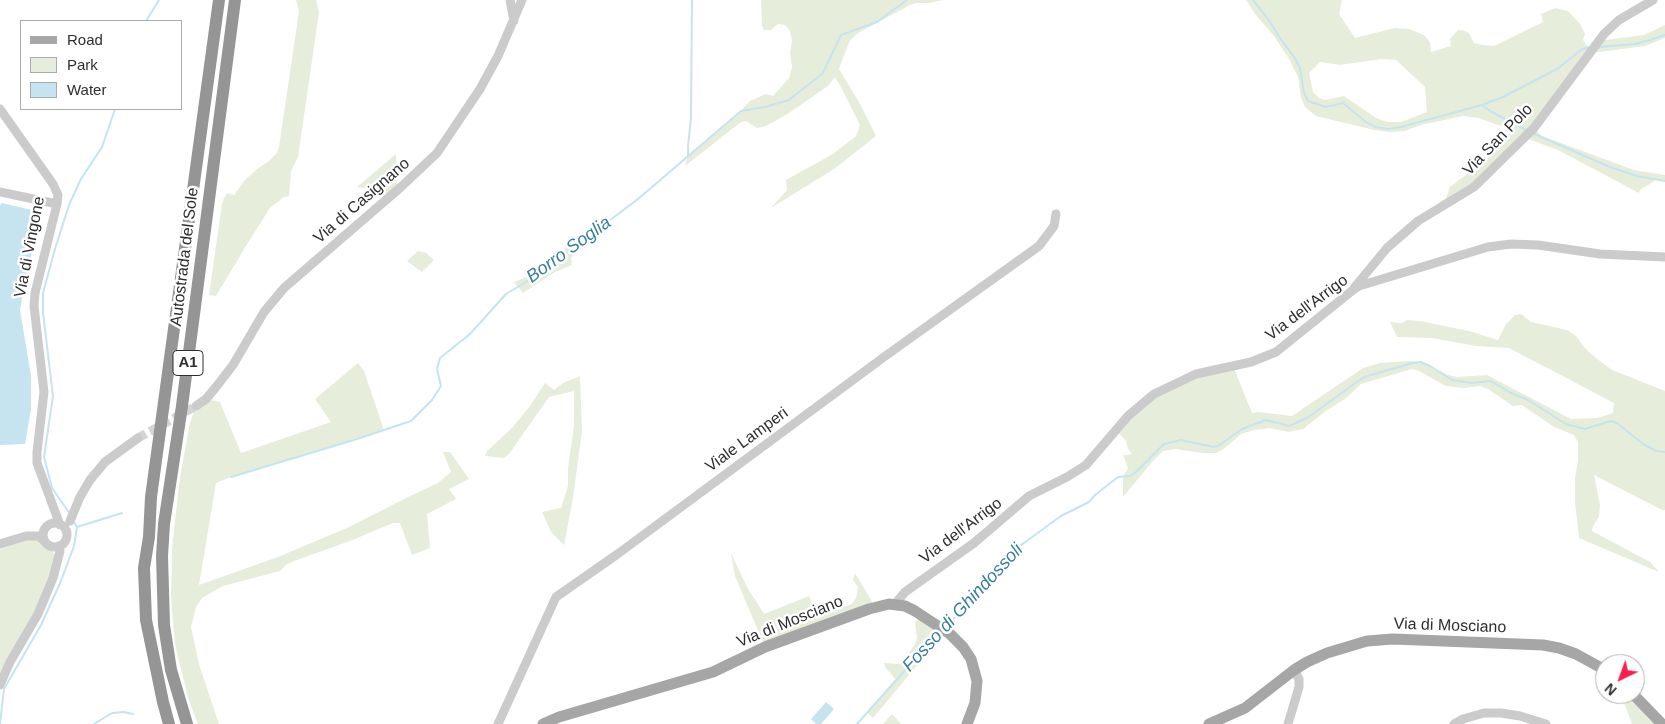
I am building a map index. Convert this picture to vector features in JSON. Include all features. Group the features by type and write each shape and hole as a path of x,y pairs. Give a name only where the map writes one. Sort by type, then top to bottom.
{"highway":[{"name":"Autostrada del Sole","path":"169,724 146,620 144,568 149,537 151,497 219,0"},
{"name":"Autostrada del Sole","path":"187,724 171,670 164,625 162,556 164,524 182,406 235,0"}],"main road":[{"path":"895,604 915,611 964,647 971,659 977,681 976,697 967,724"},
{"name":"Via di Mosciano","path":"543,724 606,702 713,672 770,644 869,609 895,604"},
{"name":"Via di Mosciano","path":"1209,724 1244,708 1294,670 1327,653 1367,641 1393,639 1543,645 1576,654 1595,664"},
{"path":"1643,704 1662,724"}],"street":[{"path":"510,0 514,22"},
{"name":"Via di Casignano","path":"196,406 206,399 233,365 264,312 284,288 401,187 437,153 480,89 498,56 522,0"},
{"name":"Via San Polo","path":"1353,290 1387,248 1418,221 1474,187 1534,128 1604,34 1619,20 1653,0"},
{"name":"Via di Vingone","path":"0,109 53,184 58,195 35,293 34,306 44,392 37,463 48,494 64,524"},
{"path":"0,192 57,204"},
{"name":"Viale Lamperi","path":"498,724 556,598 620,553 884,357 1039,246 1054,226 1056,214"},
{"name":"Via dell'Arrigo","path":"895,604 905,592 974,542 1029,496 1086,465 1128,416 1154,394 1196,374 1251,362 1276,352 1353,290 1366,284 1488,248 1511,244 1538,245 1600,254 1665,257"},
{"path":"26,536 39,536 51,546 59,546 64,542 66,536 64,524 73,512 90,480 105,462 138,438"},
{"name":"Via di Vingone","path":"48,494 50,516 48,526"},
{"path":"0,544 26,536 53,524 64,524"},
{"path":"45,542 43,535 48,526"},
{"path":"0,685 10,662 38,614 53,578 60,551 59,546"},
{"path":"1288,724 1299,686 1299,679 1294,670"},
{"path":"1454,724 1484,713 1501,713 1520,716 1546,724"}],"green space":[{"path":"296,0 316,0 319,12 298,157 291,171 289,196 284,197 270,208 216,296 209,295 224,198 227,193 234,195 244,181 277,153 279,147 299,11"},
{"path":"761,0 943,0 916,3 908,6 858,33 850,40 839,69 859,102 876,136 834,169 771,208 787,190 786,180 833,154 856,136 860,125 835,77 828,86 789,113 766,126 757,128 746,121 741,122 685,166 688,156 741,111 750,101 766,94 773,96 789,78 792,67 790,31 785,25 778,24 771,30 764,30 762,26"},
{"path":"1246,0 1342,0 1339,14 1355,38 1395,28 1409,29 1424,35 1430,42 1431,52 1451,46 1450,39 1458,30 1469,33 1474,43 1494,46 1543,22 1541,14 1555,8 1568,11 1580,24 1585,34 1583,40 1591,51 1534,128 1542,136 1634,170 1665,175 1665,181 1656,180 1640,190 1639,193 1558,150 1523,137 1474,187 1432,208 1446,198 1450,187 1492,155 1513,130 1478,118 1463,116 1421,125 1405,131 1390,132 1316,116 1305,107 1301,98 1298,77 1289,59 1274,36","holes":["1381,59 1396,60 1425,87 1427,112 1401,122 1387,122 1376,118 1344,96 1325,100 1319,98 1313,92 1309,73 1320,62 1340,65"]},
{"path":"1665,25 1665,38 1645,46 1599,52 1591,51 1598,41 1644,35"},
{"path":"396,154 397,190 386,200 382,191 357,187"},
{"path":"595,227 602,233 579,249 571,258 572,265 555,272 523,293 514,282 531,275 559,254 582,232"},
{"path":"418,251 426,253 434,260 422,272 407,261"},
{"path":"1521,314 1531,322 1567,330 1576,336 1592,355 1612,370 1665,391 1665,510 1594,475 1600,505 1599,517 1592,531 1650,562 1659,572 1579,538 1575,502 1578,442 1574,435 1554,427 1522,405 1513,406 1488,389 1480,386 1464,388 1446,386 1412,369 1361,384 1345,399 1327,410 1303,429 1288,432 1270,428 1254,430 1241,434 1216,453 1175,449 1163,451 1123,497 1123,477 1128,468 1123,455 1132,454 1128,449 1126,441 1116,430 1154,394 1196,374 1233,366 1252,413 1292,416 1363,368 1380,363 1409,361 1421,362 1448,375 1457,377 1487,375 1571,419 1597,418 1613,413 1614,403 1509,348 1476,346 1432,338 1397,337 1390,322 1420,321 1469,331 1498,340 1506,324 1515,315"},
{"path":"358,363 364,371 384,430 216,483 199,585 278,557 347,528 438,483 451,472 443,452 450,452 469,479 449,489 456,499 427,514 430,548 412,555 400,523 393,523 294,561 280,571 223,586 202,598 196,607 191,627 199,664 219,724 198,724 189,701 175,645 171,598 172,547 180,477 190,423 196,406 206,399 220,402 241,453 331,422 315,399"},
{"path":"580,376 582,431 573,498 564,545 551,532 542,512 561,508 568,486 568,468 574,426 574,391 549,397 509,454 504,458 485,456 487,451 512,428 530,406 545,383 554,390 563,383"},
{"path":"37,539 46,548 52,550 56,558 39,603 0,676 0,549 24,540"},
{"path":"1020,546 1017,559 1004,573 992,580 989,578 1013,551"},
{"path":"731,553 747,587 764,614 809,596 817,616 852,604 856,598 858,587 853,580 855,573 875,607 765,647 735,576"},
{"path":"922,615 946,631 873,718 867,713 896,680 884,663 901,664 903,662 915,644 917,638 915,622"},
{"path":"1625,704 1643,704 1662,724 1632,724"},
{"path":"892,714 901,724 883,724"}],"water":[{"path":"2,203 36,211 41,216 20,310 31,376 31,409 25,444 0,445 0,205"},
{"path":"826,702 834,709 821,724 816,724 811,719"}],"waterway":[{"path":"147,20 159,0"},
{"path":"688,155 691,118 692,0"},
{"name":"Borro Soglia","path":"231,477 411,421 432,400 441,386 437,369 440,358 470,334 506,294 543,272 638,199 741,111 789,100 823,73 841,35 877,22 907,0"},
{"path":"1253,0 1268,19 1300,68 1304,93 1308,101 1326,107 1343,103 1366,122 1375,127 1388,129 1482,105 1503,97 1557,69 1581,50 1589,47"},
{"path":"1599,47 1635,44 1665,35"},
{"path":"1482,105 1528,131"},
{"path":"70,514 52,488 44,457 53,396 43,313 43,293 69,205 81,179 102,147 115,110"},
{"path":"1532,133 1610,167 1637,176 1665,181"},
{"name":"Fosso di Ghindossoli","path":"947,626 1013,551 1061,516 1089,502 1118,477 1130,476 1136,472 1164,444 1181,440 1213,447 1218,446 1242,429 1266,420 1289,426 1307,418 1364,377 1413,363 1421,362 1452,380 1472,383 1491,381 1509,392 1528,400 1566,424 1585,429 1611,421 1617,423 1643,444 1656,451 1665,452"},
{"name":"Borro Soglia","path":"77,527 122,513"},
{"path":"0,724 4,689 41,625 74,546 77,527 73,520"},
{"name":"Fosso di Ghindossoli","path":"857,724 940,633"},
{"path":"94,724 112,713 124,712 133,714"}],"tunnel":[{"path":"138,438 196,406"}]}
